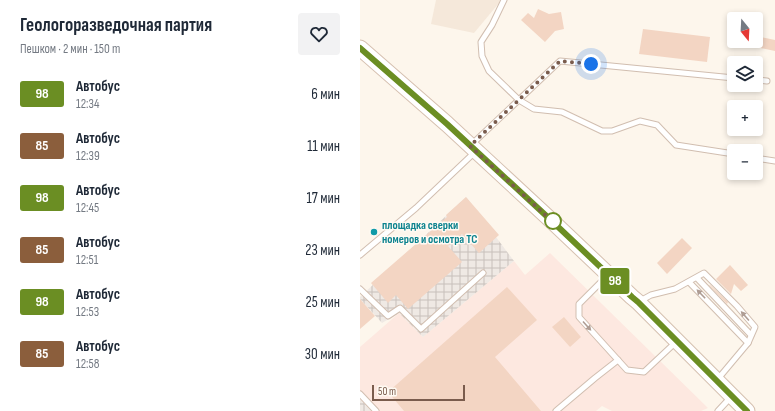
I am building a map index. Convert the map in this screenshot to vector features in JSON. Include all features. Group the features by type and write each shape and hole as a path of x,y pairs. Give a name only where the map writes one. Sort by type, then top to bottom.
{"main road":[{"path":"360,48 447,124 554,223 638,302 747,411"}],"lane":[{"path":"504,0 492,25 481,42 482,56 489,70 519,100 534,109 562,112 602,130 612,131 640,121 657,125 676,145 727,153"},
{"path":"360,255 416,208 519,100 560,61 727,77"},
{"path":"763,81 767,81"},
{"path":"763,159 775,161"},
{"path":"360,288 388,316 400,308 421,330 483,273"},
{"path":"638,302 651,295 675,289 704,273 737,306 755,327 748,343 716,381"},
{"path":"609,275 579,304 579,317 627,370 644,372 677,341"},
{"path":"697,278 751,335"},
{"path":"689,282 748,343"},
{"path":"556,411 618,360"},
{"path":"360,394 376,411"},
{"path":"718,411 732,397"}],"shaded area":[{"path":"436,0 500,0 474,33 431,24"},
{"path":"466,197 514,261 423,337 399,313 382,323 360,299 360,297"},
{"path":"550,253 708,408 701,411 612,411 602,406 596,411 371,411 360,399 360,347 399,313 423,337 514,261 525,275"},
{"path":"360,399 371,411 360,411"}],"building":[{"path":"538,9 549,14 561,12 564,29 555,31 545,42 521,20 528,13 534,18"},
{"path":"643,29 710,37 707,62 639,54"},
{"path":"763,37 775,40 775,51 761,48 763,48"},
{"path":"466,197 499,235 479,253 462,234 448,246 462,262 408,309 396,295 388,303 371,283 447,217 446,215"},
{"path":"682,238 692,248 667,274 657,263"},
{"path":"730,265 748,285 741,291 734,284 731,294 716,279"},
{"path":"709,285 728,302 727,304"},
{"path":"507,287 537,320 495,357 541,411 404,411 388,392"},
{"path":"360,299 375,316 360,329"},
{"path":"564,317 581,337 570,347 552,327"}],"bus line":[{"name":"98","path":"360,48 447,124 554,223 638,302 747,411"}],"place":[{"name":"площадка сверки номеров и осмотра ТС","path":"374,232"}],"route":[{"path":"553,221 554,223 470,146 560,61 591,64"}]}
